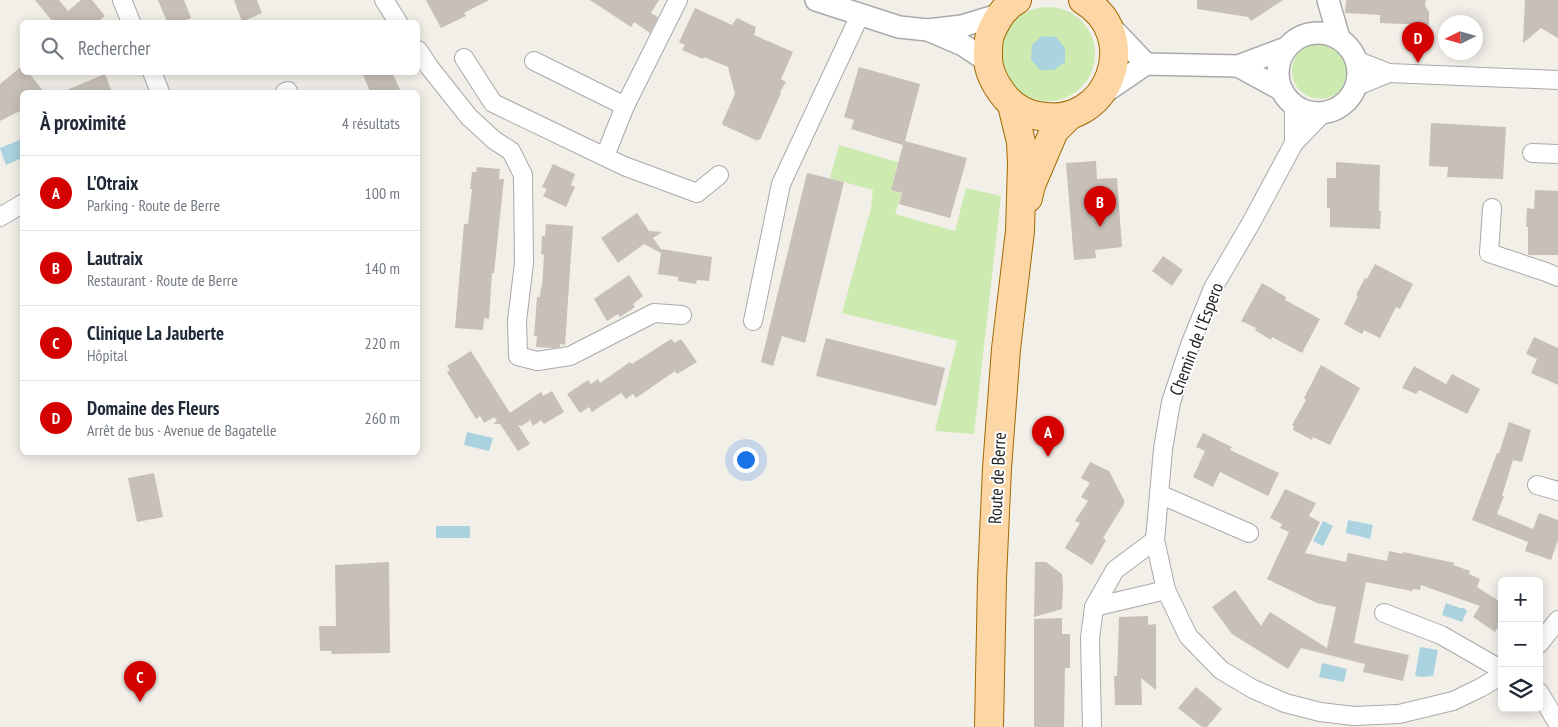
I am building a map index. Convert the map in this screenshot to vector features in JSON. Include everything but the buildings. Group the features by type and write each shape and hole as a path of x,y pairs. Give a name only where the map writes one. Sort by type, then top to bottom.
{"main road":[{"path":"1009,7 990,36 987,62 995,86 1012,105 1029,114 1049,118 1069,116 1085,108 1100,96 1110,79 1115,59 1113,38 1093,6"},
{"name":"Route de Berre","path":"989,727 992,579 997,468 1006,358 1020,231 1021,142 1012,105"},
{"name":"Route de Berre","path":"1020,231 1031,185 1054,131 1069,116"}],"street":[{"path":"122,0 130,20"},
{"path":"384,0 397,20"},
{"path":"605,156 625,106 678,0"},
{"path":"818,0 899,27 928,30 962,26 1009,7"},
{"path":"1311,33 1327,0"},
{"path":"1327,0 1338,38"},
{"path":"1093,6 1146,64"},
{"path":"753,321 780,184 860,15"},
{"path":"928,30 963,45 987,62"},
{"path":"1238,66 1288,97 1308,112 1324,112 1337,108 1348,99 1355,87 1358,74 1356,60 1346,44 1338,38 1325,33 1311,33 1293,41 1286,48 1278,68 1278,79 1288,97"},
{"path":"1100,96 1146,64 1238,66 1286,48"},
{"path":"420,53 469,117 494,140 511,151 523,175 524,263 517,320 518,356 537,361 570,356 654,313 682,315"},
{"path":"464,58 493,103 624,166 697,193 719,175"},
{"path":"1356,60 1389,73 1558,80"},
{"path":"534,61 625,106"},
{"path":"1355,87 1389,73"},
{"path":"153,75 159,90"},
{"name":"Chemin de l'Espero","path":"1288,97 1294,143"},
{"name":"Chemin de l'Espero","path":"1324,112 1294,143 1213,288 1190,345 1171,402 1163,449 1155,540 1166,590 1188,636 1221,670 1253,689 1285,703 1320,712 1354,716 1399,714 1453,701 1498,677"},
{"path":"1532,152 1558,154"},
{"path":"0,217 20,205"},
{"path":"1492,208 1489,252 1558,277"},
{"path":"1537,485 1558,491"},
{"path":"1159,494 1249,533"},
{"path":"1092,727 1090,638 1094,607 1115,570 1155,540"},
{"path":"1094,607 1166,590"},
{"path":"1384,613 1441,635 1498,668"},
{"path":"1543,639 1558,620"},
{"path":"1543,699 1558,724"}],"green space":[{"path":"1048,7 1066,11 1081,21 1091,36 1095,54 1091,72 1081,87 1066,97 1048,101 1030,97 1015,87 1005,72 1001,54 1005,36 1015,21 1030,11"},
{"path":"1314,43 1326,43 1340,51 1348,65 1346,82 1340,91 1326,99 1314,99 1304,94 1297,87 1292,77 1292,65 1297,55 1304,48"},
{"path":"839,145 898,162 891,190 902,193 895,214 955,231 966,188 1001,196 974,434 935,431 957,341 842,313 871,208 873,190 830,178"}],"water":[{"path":"1042,36 1056,37 1065,48 1065,62 1054,70 1040,70 1031,60 1032,45"},
{"path":"20,140 20,159 6,165 0,148"},
{"path":"467,432 493,438 489,451 464,445"},
{"path":"1348,520 1373,525 1370,539 1346,533"},
{"path":"1323,521 1333,526 1323,546 1313,541"},
{"path":"436,526 470,526 470,538 436,538"},
{"path":"1446,603 1464,608 1467,611 1462,622 1442,615"},
{"path":"1420,647 1438,650 1433,676 1415,676"},
{"path":"1322,663 1347,669 1344,682 1319,677"}],"place":[{"name":"Domaine des Fleurs","path":"1418,63"},
{"name":"Lautraix","path":"1100,227"},
{"name":"L'Otraix","path":"1048,457"},
{"name":"Clinique La Jauberte","path":"140,702"}]}
